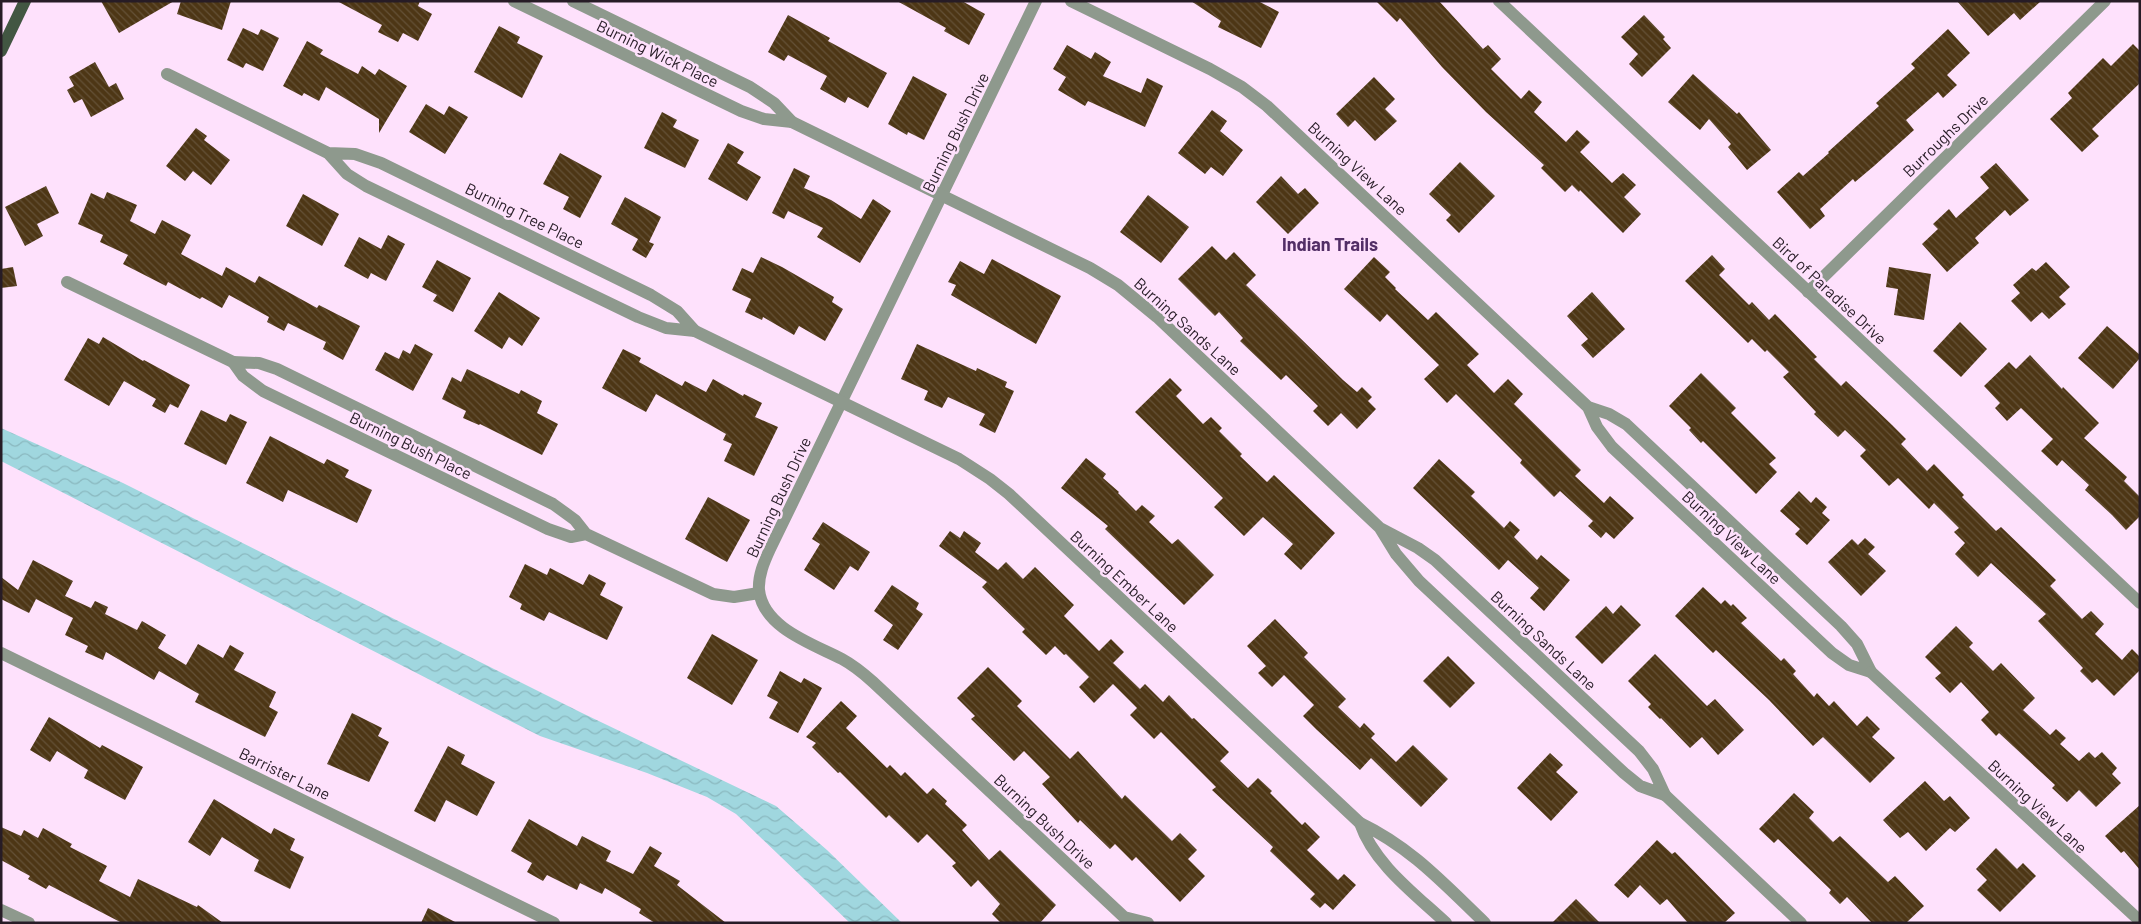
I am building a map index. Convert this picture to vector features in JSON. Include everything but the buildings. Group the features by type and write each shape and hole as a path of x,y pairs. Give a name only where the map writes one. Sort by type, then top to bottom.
{"main road":[{"path":"1,51 24,1"}],"street":[{"name":"Burning Wick Place","path":"514,1 741,111 764,119 792,122 942,196"},
{"name":"Burning Wick Place","path":"573,1 750,87 774,102 792,122"},
{"name":"Burning Bush Drive","path":"1036,1 770,549 762,571 760,593 766,608 777,622 794,634 844,660 873,682 1124,920 1148,923"},
{"name":"Burning View Lane","path":"1071,1 1210,69 1258,98 1588,407 1597,427 1612,447 1832,653 1849,665 1871,672"},
{"name":"Bird of Paradise Drive","path":"1499,1 2140,603"},
{"name":"Burroughs Drive","path":"1808,292 2105,1"},
{"name":"Burning Tree Place","path":"167,74 328,153 347,174 384,195 638,318 666,328 695,331 841,402"},
{"name":"Burning Tree Place","path":"328,153 355,154 381,163 651,295 677,311 695,331"},
{"name":"Burning Sands Lane","path":"942,196 1090,268 1118,285 1176,335 1380,528 1403,563 1433,594 1632,780 1665,795"},
{"name":"Burning Bush Place","path":"68,282 233,362 259,362 295,378 553,504 575,520 586,534 713,594 734,597 760,593"},
{"name":"Burning Bush Place","path":"233,362 243,376 263,391 557,533 571,537 586,534"},
{"name":"Burning Ember Lane","path":"841,402 959,459 1000,486 1360,823 1408,851 1485,923"},
{"name":"Burning View Lane","path":"1588,407 1609,414 1626,424 1834,619 1857,644 1871,672 2140,921"},
{"name":"Burning Sands Lane","path":"1380,528 1418,548 1442,566 1639,751 1653,769 1665,795 1801,923"},
{"name":"Barrister Lane","path":"1,653 554,923"},
{"name":"Burning Ember Lane","path":"1360,823 1369,844 1386,866 1446,923"},
{"path":"1,910 28,923"}],"water":[{"path":"1,428 123,483 582,713 776,806 827,850 902,923 850,923 736,814 707,797 647,773 540,736 1,461"}],"district":[{"name":"Indian Trails","path":"1330,244"}]}
